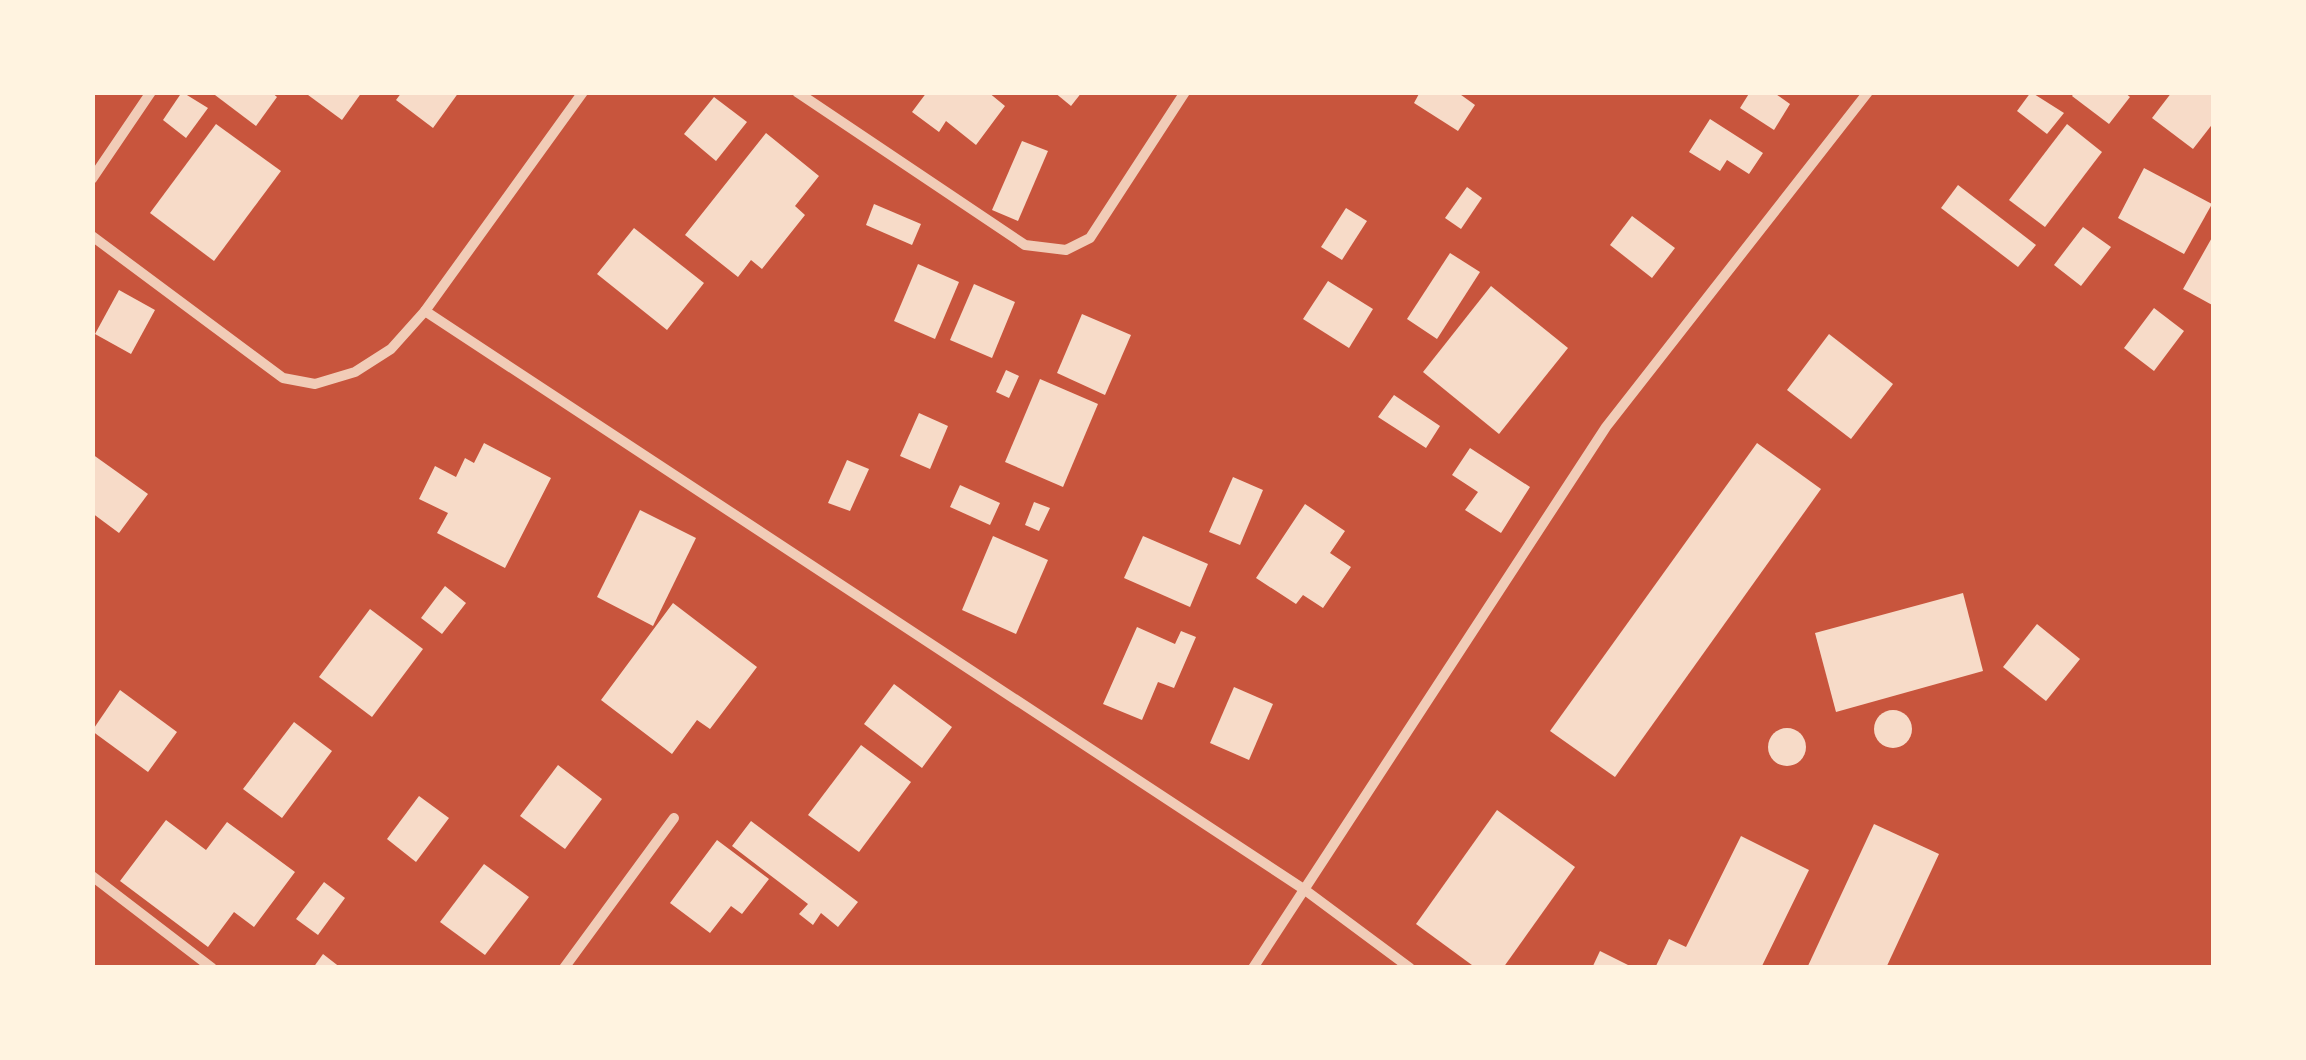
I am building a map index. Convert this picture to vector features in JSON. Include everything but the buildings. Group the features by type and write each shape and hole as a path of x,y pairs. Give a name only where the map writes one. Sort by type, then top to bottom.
{"street":[{"path":"92,178 151,92"},
{"path":"92,236 283,378 315,384 355,372 391,350 425,311 582,92"},
{"path":"798,92 1026,245 1066,250 1090,238 1185,92"},
{"path":"1253,968 1606,426 1868,92"},
{"path":"425,311 1305,890 1410,968"},
{"path":"564,968 674,818"},
{"path":"92,876 212,968"}]}
